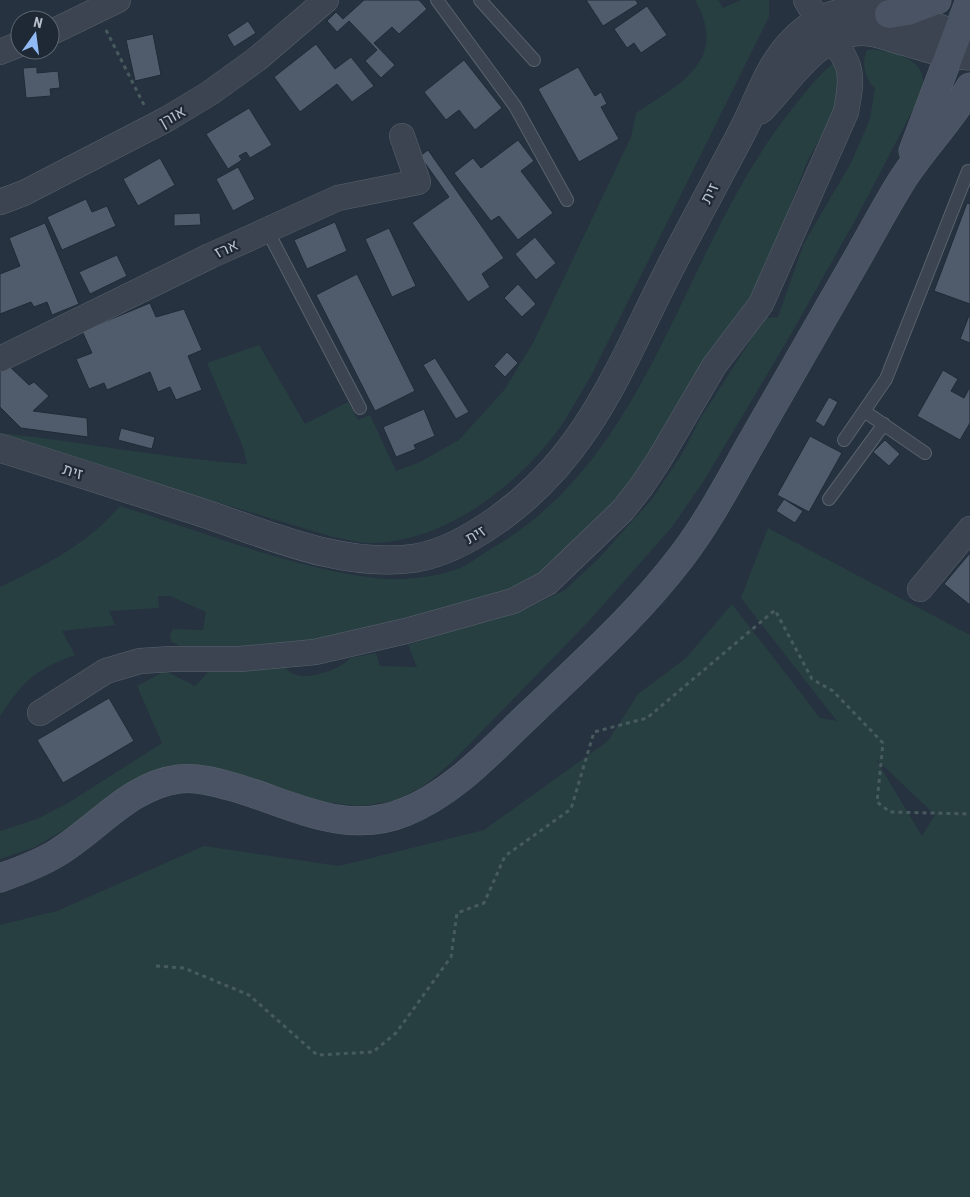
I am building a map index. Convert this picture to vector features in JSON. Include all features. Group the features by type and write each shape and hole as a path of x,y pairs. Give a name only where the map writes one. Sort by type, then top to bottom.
{"main road":[{"path":"889,14 908,11 937,0"},
{"path":"0,878 30,868 58,852 147,788 166,781 183,778 221,783 333,820 356,822 404,813 448,788 509,733 604,643 652,592 682,556 730,479 902,180 962,48 970,0"},
{"path":"902,180 970,87"}],"street":[{"name":"אורן","path":"0,202 24,193 189,106 239,73 326,0"},
{"path":"60,28 108,6"},
{"name":"זית","path":"818,20 840,12 857,10 889,14 962,48"},
{"name":"זית","path":"818,20 855,32 870,32 962,48"},
{"name":"זית","path":"0,448 304,546 379,560 417,558 449,548 482,531 518,506 546,479 576,444 618,375 664,278 745,126 814,52 818,20"},
{"path":"40,713 106,671 140,661 240,659 316,652 406,631 513,601 547,583 623,510 641,487 714,366 761,304 846,112 850,89 849,70 846,61 818,20"},
{"name":"ארז","path":"0,360 210,256 338,198 418,182 402,136"},
{"path":"920,589 970,530"}],"lane":[{"path":"437,0 515,106 567,200"},
{"path":"480,0 534,60"},
{"path":"844,440 886,379 968,171 970,172"},
{"path":"267,230 360,408"},
{"path":"864,411 925,453"},
{"path":"829,498 884,424"}],"path":[{"path":"108,6 154,126"},
{"path":"156,966 184,968 249,995 317,1055 373,1052 396,1033 451,957 458,913 484,903 505,856 571,809 594,732 647,718 775,610 812,679 833,691 883,743 877,802 890,812 970,814"}],"green space":[{"path":"695,0 718,0 723,8 741,0 769,0 769,17 592,374 565,420 529,465 483,503 457,519 431,531 403,539 375,543 359,542 333,537 36,448 0,433 185,458 247,464 243,447 207,363 259,345 305,424 348,402 358,420 370,415 396,471 418,463 459,440 505,389 533,343 631,137 636,113 683,80 695,68 703,55 706,39 704,21"},
{"path":"867,50 889,51 911,61 921,73 923,90 857,217 791,334 705,479 672,527 588,622 451,763 425,785 395,801 360,806 309,800 212,767 192,765 170,768 35,847 0,859 0,831 37,819 68,803 162,743 137,686 165,671 195,686 209,671 227,672 283,666 293,674 307,676 334,669 350,658 376,653 380,666 417,667 408,645 475,623 520,612 565,590 600,557 652,499 682,454 700,419 765,318 778,317 804,243 851,163 870,119 875,88 866,76 864,60"},
{"path":"838,59 842,99 807,162 753,303 619,503 565,556 523,586 333,640 224,652 201,646 194,652 180,649 177,644 171,642 170,635 173,629 203,630 206,612 170,596 158,596 159,608 109,611 115,625 62,631 75,655 40,671 16,693 0,716 0,587 33,571 79,543 94,532 120,506 246,548 311,566 375,578 395,579 426,577 446,573 468,564 543,512 587,465 624,413 656,356 713,238 744,180 779,126 821,74"},
{"path":"768,528 970,635 970,1197 0,1197 0,925 57,911 204,846 339,866 484,830 608,741 638,694 686,658 732,604 820,718 837,721 741,598","holes":["875,758 935,815 922,836"]}],"building":[{"path":"364,0 419,0 427,9 399,34 392,27 374,43 395,65 381,78 365,61 377,50 349,21 337,32 327,21 336,12 343,19"},
{"path":"586,0 636,0 638,4 603,26"},
{"path":"647,6 667,35 641,53 634,43 627,48 614,29"},
{"path":"248,21 256,33 234,47 227,35"},
{"path":"153,34 161,75 135,81 126,40"},
{"path":"316,44 335,69 351,57 374,86 352,102 337,84 300,112 274,77"},
{"path":"464,60 502,108 475,130 459,110 446,120 424,92"},
{"path":"37,67 37,73 58,71 60,88 50,89 51,96 26,98 23,68"},
{"path":"578,67 595,96 601,92 607,104 601,107 619,139 579,162 538,89"},
{"path":"249,108 272,145 250,158 246,152 239,156 242,160 228,169 206,134"},
{"path":"518,140 534,161 521,171 553,213 518,240 499,216 491,221 454,173 473,158 481,168"},
{"path":"428,150 504,258 482,274 490,287 468,302 412,223 449,197 420,156"},
{"path":"160,158 175,185 138,206 123,179"},
{"path":"238,167 255,199 233,211 216,179"},
{"path":"86,199 92,212 107,206 116,226 62,250 47,217"},
{"path":"967,203 970,204 970,304 934,291"},
{"path":"200,213 201,225 174,226 174,214"},
{"path":"335,222 347,251 307,269 294,240"},
{"path":"45,223 79,304 52,315 47,302 34,307 31,302 0,314 0,274 20,266 9,238"},
{"path":"389,228 416,286 392,297 365,239"},
{"path":"535,237 556,263 536,280 515,254"},
{"path":"117,255 127,276 90,294 79,272"},
{"path":"357,274 415,391 375,411 316,295"},
{"path":"518,284 536,304 522,317 504,298"},
{"path":"150,303 156,317 184,309 202,350 188,356 202,390 176,400 170,387 158,392 150,372 107,390 104,383 89,389 76,359 92,353 82,331"},
{"path":"970,313 970,343 960,339"},
{"path":"507,352 518,363 505,377 494,366"},
{"path":"435,358 469,412 456,419 423,365"},
{"path":"7,364 29,385 34,382 49,396 33,411 87,418 88,437 21,428 0,407 0,372"},
{"path":"943,370 958,379 951,391 964,398 970,387 970,423 960,440 917,416"},
{"path":"829,397 838,402 824,427 815,421"},
{"path":"424,409 435,436 414,445 416,449 396,457 383,427"},
{"path":"121,428 155,437 152,449 118,440"},
{"path":"810,436 842,453 809,512 777,495"},
{"path":"885,440 900,454 889,466 873,452"},
{"path":"784,499 803,511 795,523 776,511"},
{"path":"970,553 970,605 944,584"},
{"path":"109,698 134,741 63,783 37,740"}]}
